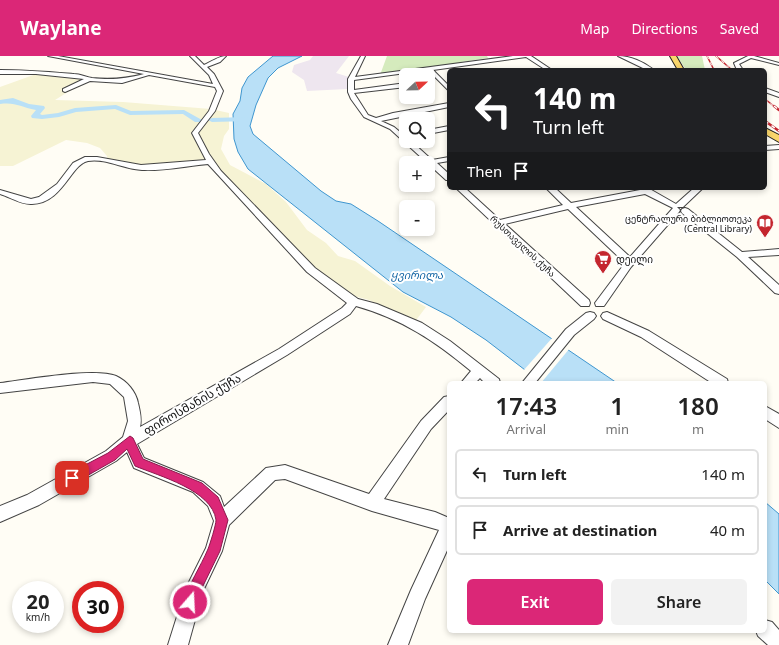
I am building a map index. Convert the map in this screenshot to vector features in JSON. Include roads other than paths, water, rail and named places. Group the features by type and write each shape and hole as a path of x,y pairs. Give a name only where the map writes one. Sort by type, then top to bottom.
{"main road":[{"path":"673,56 680,68"},
{"path":"767,131 779,139"}],"street":[{"path":"50,56 72,58 218,86"},
{"path":"192,56 211,74 220,91 212,111 195,133 209,162 219,174 231,184 311,270 354,302 373,307 418,326 446,344 492,381"},
{"path":"203,67 218,61 224,56"},
{"path":"363,56 351,79 351,92 358,107 366,116 392,128 399,133"},
{"path":"435,68 524,56"},
{"path":"528,56 546,68"},
{"path":"620,56 648,68"},
{"path":"739,68 736,64 751,56 779,64"},
{"path":"481,62 486,66"},
{"path":"0,72 36,72 80,76 89,79 110,81 152,74"},
{"path":"351,79 399,73"},
{"path":"435,74 447,87"},
{"path":"65,90 89,79"},
{"path":"435,82 442,81"},
{"path":"351,92 399,86"},
{"path":"767,91 779,95"},
{"path":"376,120 393,115 447,105"},
{"path":"435,131 447,128"},
{"path":"767,148 779,147"},
{"path":"416,148 424,156"},
{"path":"0,192 16,196 28,202 38,200 49,195 60,186 75,164 90,158 98,158 133,167 145,168 209,162"},
{"path":"435,161 447,159"},
{"path":"435,166 447,176"},
{"name":"რუსთაველის ქუჩა","path":"462,190 585,303"},
{"path":"552,190 630,262"},
{"path":"498,223 644,190 678,208 740,255 779,291"},
{"path":"600,303 630,262 678,208 697,190"},
{"path":"740,255 779,252"},
{"path":"607,316 609,314 608,308 600,303 592,301 585,303 583,308 590,316 599,318 607,316 645,334 719,381"},
{"name":"ფიროსმანის ქუჩა","path":"0,515 33,500 112,456 130,441 283,352 346,311 354,302"},
{"path":"530,381 570,332 590,316"},
{"path":"469,381 479,371"},
{"path":"0,388 93,377 113,380 130,394 135,421 130,441 139,463 198,487 214,501 222,520"},
{"path":"372,502 426,425 447,404"},
{"path":"767,413 779,422"},
{"path":"178,645 195,588 214,551 222,520 271,473 285,472 372,502 435,520 447,525"},
{"path":"398,645 417,596 447,530"},
{"path":"767,631 779,643"}],"water":[{"name":"ყვირილა","path":"273,56 302,56 278,68 268,78 256,105 250,126 253,134 321,191 336,201 351,204 378,221 614,381 539,381 486,340 451,317 403,292 248,169 238,152 234,139 233,114 240,101 242,88 248,77"},
{"path":"767,504 779,514 779,594 767,582"}],"waterway":[{"path":"0,102 13,100 27,106 41,108 35,116 42,117 59,115 75,110 116,107 130,113 184,112 198,120"},
{"path":"212,120 246,119"}],"railway":[{"path":"707,56 713,68"},
{"path":"716,56 730,68"},
{"path":"767,101 775,107"},
{"path":"774,106 779,110"},
{"path":"767,122 779,131"}],"place":[{"name":"ცენტრალური ბიბლიოთეკა (Central Library)","path":"765,238"},
{"name":"დეილი","path":"603,274"}]}
